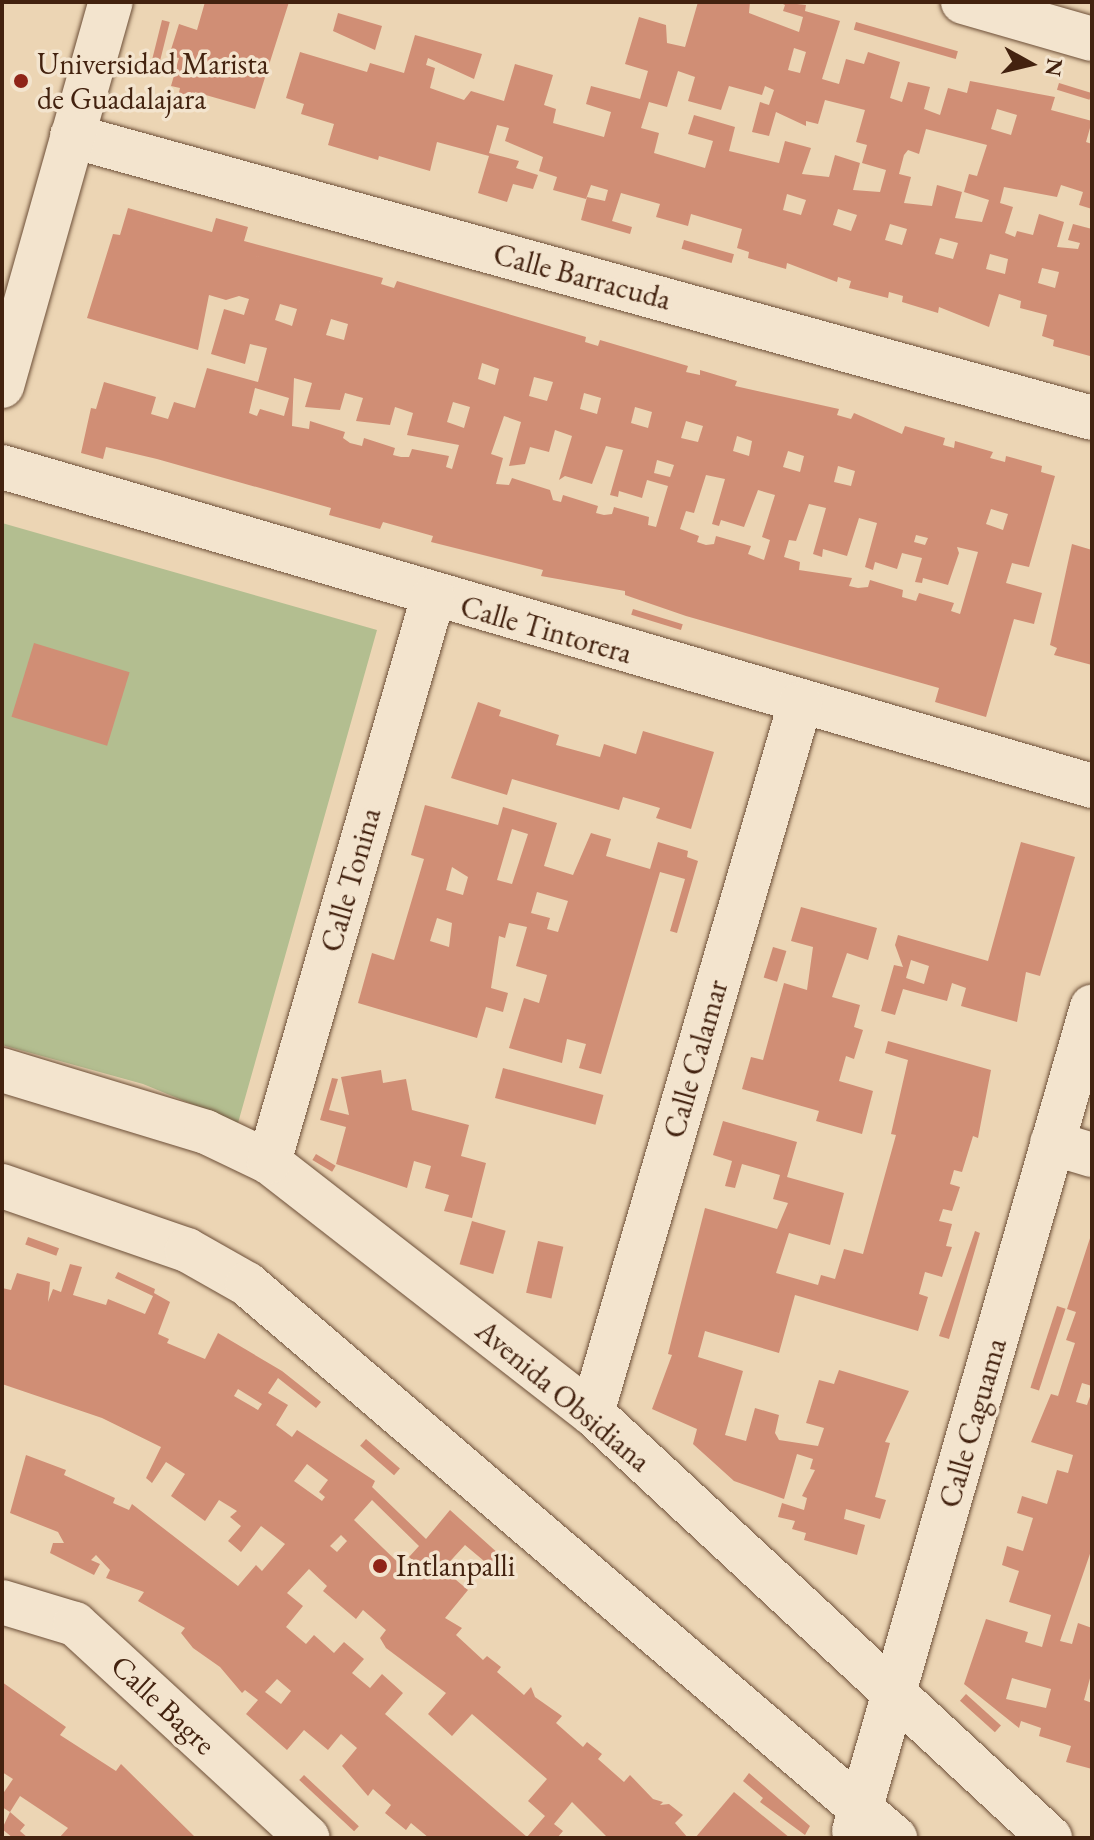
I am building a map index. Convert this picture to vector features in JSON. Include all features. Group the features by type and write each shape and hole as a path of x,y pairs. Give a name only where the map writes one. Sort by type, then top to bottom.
{"street":[{"path":"2,386 111,2"},
{"path":"963,2 1092,39"},
{"name":"Calle Barracuda","path":"72,136 1092,418"},
{"name":"Calle Tintorera","path":"2,467 433,597 1092,786"},
{"name":"Calle Tonina","path":"269,1162 433,597"},
{"name":"Calle Calamar","path":"592,1413 800,704"},
{"name":"Calle Caguama","path":"857,1822 1072,1149 1092,1007"},
{"name":"Avenida Obsidiana","path":"2,1070 206,1132 269,1162 592,1413 895,1700 1050,1838"},
{"path":"2,1186 187,1250 247,1284 857,1822 895,1838"},
{"name":"Calle Bagre","path":"2,1602 75,1624 308,1838"}],"green space":[{"path":"2,523 377,630 238,1123 143,1084 2,1045"}],"building":[{"path":"205,2 289,2 255,109 195,92 192,103 159,99 169,93 178,97 180,88 171,86 179,58 169,56 179,24 197,30"},
{"path":"698,2 750,2 749,13 799,32 803,17 783,11 785,5 779,2 806,5 805,11 840,21 822,79 839,84 846,59 864,64 868,52 900,62 890,98 902,102 908,82 930,87 924,109 940,115 948,88 967,93 970,81 1055,97 1051,110 1092,121 1086,142 1092,144 1092,209 1079,205 1083,192 1061,185 1057,197 1004,187 1000,203 1013,207 1005,233 1015,237 1017,231 1033,235 1039,214 1064,222 1057,247 1078,249 1080,243 1068,240 1073,224 1092,229 1090,356 1053,346 1054,340 1042,336 1047,315 1020,308 1021,301 999,294 989,327 939,307 938,313 902,302 903,296 889,292 888,298 849,288 851,281 838,277 837,282 787,263 786,269 748,258 749,252 737,248 742,229 691,214 688,226 656,217 660,204 621,193 612,221 632,227 630,234 581,220 587,197 605,201 608,190 591,185 586,199 553,190 557,177 539,171 543,157 505,141 509,128 497,125 489,153 519,161 516,168 538,175 533,189 513,184 507,202 478,193 489,156 437,142 430,171 379,156 378,160 328,145 334,124 301,114 304,104 286,98 300,52 367,72 370,63 404,73 415,35 482,54 474,79 428,58 426,65 435,68 430,88 464,100 471,91 504,101 515,64 553,75 544,105 556,109 553,123 604,137 611,112 586,104 591,86 640,99 648,71 625,64 639,17 666,25 667,43 685,47","holes":["794,48 806,52 800,73 788,70","678,71 695,77 688,101 721,110 729,86 762,95 765,86 774,90 769,105 760,102 752,132 769,136 776,112 806,126 806,121 818,124 825,100 865,110 856,142 867,145 862,163 886,170 880,192 853,190 860,163 835,155 829,177 802,174 811,148 785,141 779,163 729,151 735,127 694,115 688,134 713,141 705,168 654,153 659,133 641,128 649,102 667,107","997,109 1017,115 1011,135 991,129","926,129 987,145 977,176 969,174 964,192 989,200 982,222 955,218 962,192 937,185 932,206 904,203 911,177 899,174 908,150 919,154","787,194 806,200 801,215 783,210","838,209 857,215 851,231 833,225","890,224 907,229 902,245 885,240","940,238 958,243 953,259 935,254","990,254 1008,259 1005,274 986,269","1042,268 1059,272 1055,288 1038,283"]},
{"path":"338,13 382,26 375,50 333,31"},
{"path":"162,20 170,22 160,62 152,60"},
{"path":"856,22 958,51 956,59 854,30"},
{"path":"1059,83 1092,93 1089,100 1057,90"},
{"path":"128,208 212,232 216,218 248,227 244,241 383,278 381,284 394,288 397,281 586,337 585,342 598,346 600,340 688,366 686,372 700,375 700,370 737,381 735,386 839,409 837,415 851,419 854,413 902,434 905,426 945,438 943,445 954,448 955,441 993,452 990,458 1005,462 1006,456 1042,466 1041,472 1055,476 1029,567 1012,563 1006,583 1042,593 1034,624 1014,619 986,717 935,702 939,688 686,616 625,595 625,591 541,576 543,570 431,542 433,536 383,522 380,529 329,515 331,508 157,459 106,447 103,459 81,453 91,408 96,409 104,382 156,397 151,414 168,419 174,402 195,408 207,368 258,382 267,348 250,344 245,364 211,354 224,309 244,315 249,299 239,296 226,300 209,295 198,350 87,318 113,234 120,235","holes":["280,304 297,309 292,326 275,320","331,319 348,324 344,340 326,335","482,363 499,369 495,385 478,379","534,377 553,382 547,401 529,396","294,378 312,383 305,407 340,410 345,393 363,398 356,421 390,425 395,407 413,413 407,435 459,445 452,469 446,467 449,456 412,449 409,457 401,457 393,455 395,448 364,438 362,446 350,443 343,438 345,432 310,421 309,429 292,426","255,388 289,398 284,416 260,409 257,416 249,413","584,393 601,398 597,414 580,409","453,402 470,407 464,428 447,422","635,407 652,412 648,428 631,423","504,416 521,422 509,466 525,464 530,447 549,452 555,430 572,436 559,480 565,476 592,484 606,446 623,450 610,495 618,497 619,491 642,498 647,480 668,486 656,527 648,525 649,517 614,507 612,514 604,515 596,513 598,506 563,495 561,502 553,500 550,490 512,478 509,485 496,484 503,458 491,454","686,421 703,426 698,442 681,438","737,436 752,441 749,456 733,451","788,451 804,456 800,472 783,467","657,460 674,465 670,477 654,473","838,466 855,471 851,486 834,482","706,475 725,479 712,524 719,526 721,520 744,527 758,490 775,495 762,537 770,540 764,560 748,554 751,546 716,536 714,544 706,545 697,542 699,536 680,529 686,511 694,513","809,504 826,508 813,554 822,557 823,549 847,556 859,518 877,523 865,567 873,570 875,562 897,569 902,553 922,558 915,582 922,583 923,578 948,585 959,553 957,547 978,552 960,614 951,611 954,603 919,593 916,601 902,597 903,590 870,580 868,587 849,586 852,578 799,570 800,562 784,557 789,540 796,541","991,509 1008,514 1003,530 986,524","916,535 928,538 925,545 914,542"]},
{"path":"684,240 734,254 732,263 682,249"},
{"path":"1072,544 1092,550 1092,665 1054,655 1057,648 1050,645"},
{"path":"633,609 683,624 681,630 631,615"},
{"path":"34,643 130,672 107,746 11,717"},
{"path":"478,702 501,710 499,716 559,735 556,745 600,757 604,744 636,754 643,731 714,752 691,829 656,818 660,808 623,797 619,810 512,779 507,795 451,778"},
{"path":"425,805 498,825 503,807 557,823 544,866 573,875 591,833 611,839 606,856 650,869 658,842 688,851 687,857 698,861 677,933 670,931 685,879 660,872 601,1074 579,1068 586,1044 567,1039 562,1063 509,1048 524,998 539,1003 547,975 516,966 527,927 509,923 505,938 499,936 491,988 508,993 503,1012 486,1007 477,1038 358,1003 372,953 394,960 424,859 411,855","holes":["512,829 528,834 512,884 497,880","452,867 468,877 463,895 446,890","537,892 568,901 558,932 547,929 550,918 531,913","437,918 452,923 449,947 430,941"]},
{"path":"1021,842 1075,857 1040,976 1026,972 1017,1022 961,1006 966,988 952,983 947,1001 903,989 895,1015 881,1011 894,965 903,967 895,945 898,935 988,961","holes":["911,960 929,966 924,984 906,978"]},
{"path":"801,907 877,928 868,960 847,953 832,997 860,1005 854,1027 863,1030 854,1059 846,1056 839,1081 873,1091 862,1134 816,1121 819,1111 742,1089 751,1057 763,1060 784,983 807,990 813,947 791,941"},
{"path":"773,947 786,951 777,982 764,978"},
{"path":"888,1041 991,1070 978,1138 973,1136 962,1172 954,1170 950,1184 960,1187 952,1211 943,1209 939,1221 952,1224 946,1246 952,1247 942,1277 925,1272 919,1294 928,1297 918,1331 795,1295 779,1353 705,1331 698,1357 743,1371 725,1435 746,1441 755,1408 779,1415 775,1433 779,1440 818,1446 824,1428 806,1423 819,1380 834,1384 839,1370 909,1391 885,1442 890,1443 875,1497 886,1500 880,1519 846,1509 844,1519 865,1525 857,1555 804,1540 806,1533 792,1529 795,1521 778,1517 782,1503 804,1510 807,1498 802,1496 815,1470 810,1469 813,1459 797,1454 784,1499 734,1481 693,1444 697,1429 652,1409 672,1355 668,1354 705,1208 777,1229 788,1203 773,1199 780,1175 742,1164 735,1188 725,1186 732,1161 713,1155 723,1121 797,1142 787,1177 844,1193 830,1245 789,1233 776,1273 818,1285 821,1275 835,1279 844,1249 863,1254 896,1135 891,1134 908,1060 885,1053"},
{"path":"503,1068 603,1095 595,1125 495,1098"},
{"path":"381,1070 383,1083 406,1079 412,1110 469,1125 461,1156 486,1163 472,1218 444,1211 449,1195 425,1188 431,1166 414,1161 407,1188 336,1164 346,1127 320,1120 332,1078 338,1079 329,1110 349,1115 341,1077"},
{"path":"316,1154 336,1166 332,1172 312,1160"},
{"path":"472,1221 506,1231 493,1274 460,1264"},
{"path":"975,1231 980,1233 949,1339 939,1336"},
{"path":"1092,1232 1092,1386 1082,1383 1076,1402 1087,1405 1092,1391 1092,1548 1060,1641 1072,1644 1078,1623 1092,1628 1092,1671 1084,1700 1092,1703 1092,1769 1066,1762 1071,1746 1039,1736 1041,1728 1021,1721 1019,1728 964,1684 986,1619 1028,1632 1025,1642 1042,1647 1051,1615 1009,1602 1019,1571 1002,1565 1007,1546 1023,1551 1033,1518 1017,1513 1022,1496 1047,1504 1057,1470 1068,1473 1073,1455 1031,1442 1051,1394 1058,1396 1075,1343 1066,1340 1076,1312 1067,1309","holes":["1012,1678 1051,1689 1046,1708 1006,1699"]},
{"path":"28,1237 59,1248 56,1256 25,1245"},
{"path":"538,1241 563,1247 551,1298 526,1293"},
{"path":"70,1264 82,1267 73,1295 106,1305 108,1299 145,1314 153,1296 115,1278 118,1272 155,1289 154,1293 170,1302 158,1334 169,1339 167,1343 205,1359 218,1333 282,1371 321,1402 316,1408 278,1378 268,1393 288,1405 276,1425 292,1437 297,1430 375,1481 372,1487 426,1539 450,1510 500,1555 490,1566 465,1545 443,1569 468,1590 445,1618 462,1628 456,1635 483,1660 487,1656 501,1667 497,1672 524,1695 531,1687 535,1697 562,1716 556,1723 583,1747 587,1742 602,1754 598,1759 624,1782 630,1775 653,1799 663,1802 660,1805 669,1804 683,1815 675,1823 688,1838 608,1838 572,1802 554,1824 563,1831 557,1838 429,1838 411,1823 406,1830 385,1813 391,1805 373,1789 368,1796 342,1766 357,1748 341,1734 328,1750 304,1730 287,1750 246,1714 258,1700 245,1690 242,1693 220,1667 193,1648 181,1633 185,1628 138,1601 144,1592 106,1578 110,1570 96,1555 91,1560 100,1564 94,1575 50,1553 53,1543 64,1543 58,1532 10,1513 26,1455 66,1470 64,1475 115,1498 113,1503 129,1510 132,1504 238,1586 256,1565 262,1571 285,1544 261,1526 241,1552 228,1541 241,1526 230,1517 237,1511 219,1500 205,1521 171,1496 185,1474 166,1462 152,1483 146,1478 161,1447 102,1418 2,1384 2,1288 11,1290 17,1273 50,1282 48,1302 53,1289 61,1292","holes":["238,1389 262,1404 258,1410 234,1396","307,1464 328,1480 319,1492 325,1497 322,1501 294,1481","372,1500 419,1546 409,1557 420,1566 412,1576 354,1520","341,1535 347,1541 337,1552 330,1546","309,1569 327,1586 323,1591 356,1619 363,1610 386,1630 380,1638 386,1648 446,1693 428,1714 452,1736 472,1714 547,1779 528,1801 545,1816 527,1837 385,1714 403,1693 382,1674 370,1688 352,1673 364,1659 344,1642 334,1653 314,1635 306,1644 286,1627 303,1606 287,1593","277,1679 291,1691 281,1704 265,1692"]},
{"path":"1057,1306 1066,1309 1039,1391 1030,1388"},
{"path":"366,1439 400,1469 394,1475 360,1446"},
{"path":"2,1682 66,1727 60,1735 116,1771 121,1764 196,1838 59,1838 68,1828 20,1796 10,1812 2,1807 2,1795 13,1779 2,1772"},
{"path":"966,1694 1001,1725 995,1732 960,1701"},
{"path":"749,1773 810,1826 805,1835 760,1802 763,1798 743,1781"},
{"path":"304,1775 359,1826 354,1831 299,1780"},
{"path":"734,1792 790,1838 695,1838"},
{"path":"10,1812 25,1825 20,1831 28,1838 13,1838 2,1829"}],"place":[{"name":"Universidad Marista de Guadalajara","path":"21,81"},
{"name":"Intlanpalli","path":"380,1566"}]}
